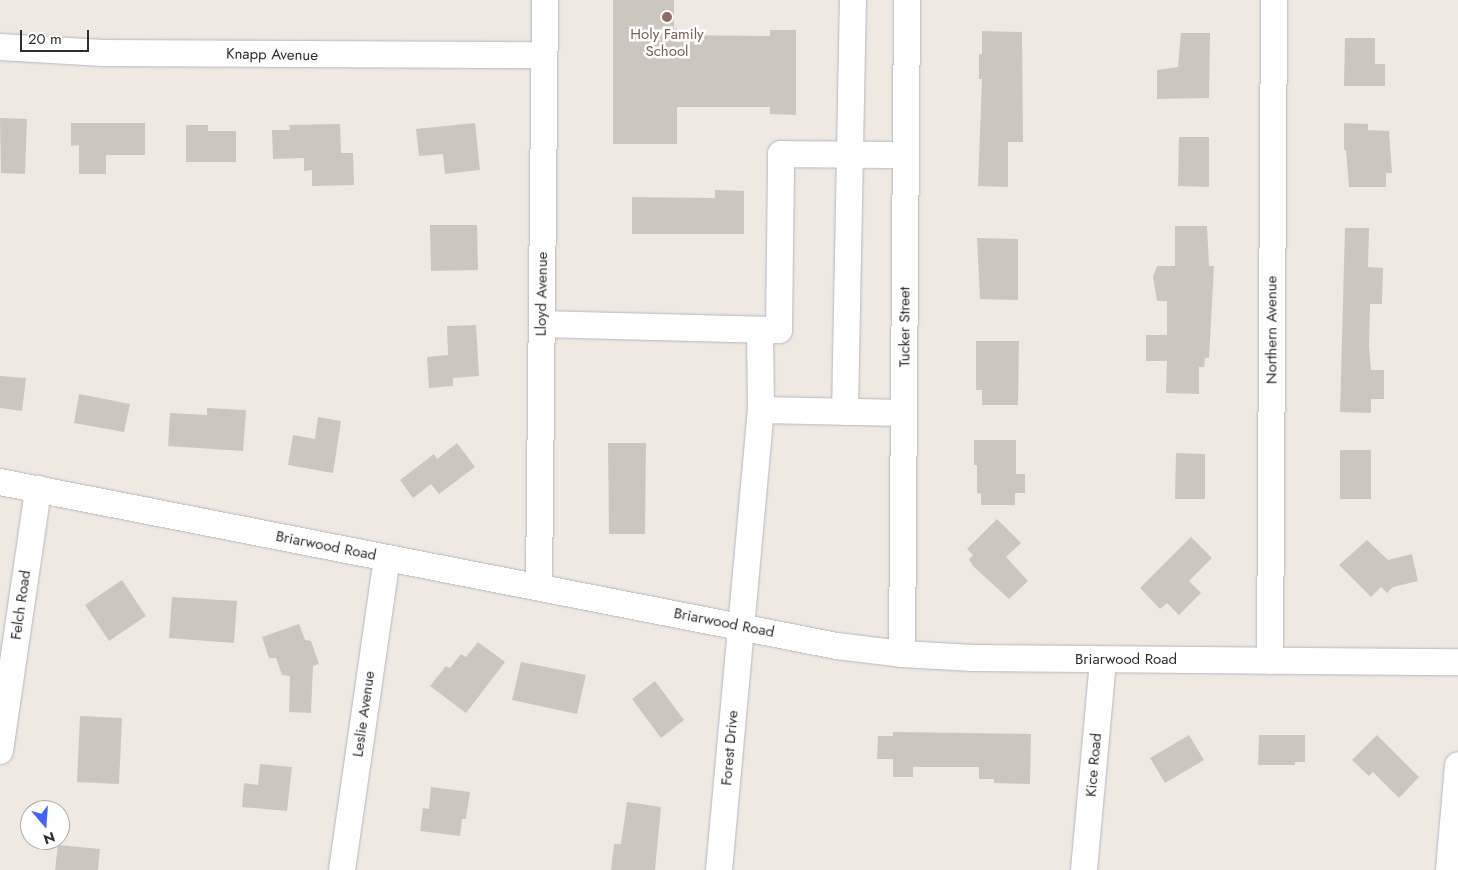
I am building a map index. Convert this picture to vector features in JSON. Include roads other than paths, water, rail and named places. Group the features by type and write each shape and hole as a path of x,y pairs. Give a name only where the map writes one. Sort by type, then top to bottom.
{"street":[{"name":"Lloyd Avenue","path":"539,587 545,0"},
{"path":"846,412 853,0"},
{"name":"Tucker Street","path":"902,654 907,0"},
{"name":"Northern Avenue","path":"1270,661 1274,0"},
{"name":"Knapp Avenue","path":"0,46 104,53 544,55"},
{"path":"542,324 779,330 781,154 906,155"},
{"name":"Forest Drive","path":"719,870 761,410 760,330"},
{"path":"761,410 904,413"},
{"name":"Briarwood Road","path":"0,482 837,646 902,654 1103,660 1458,662"},
{"name":"Felch Road","path":"0,751 38,489"},
{"name":"Leslie Avenue","path":"342,870 387,558"},
{"name":"Kice Road","path":"1084,870 1103,660"},
{"path":"1449,870 1458,765"}],"place":[{"name":"Holy Family School","path":"667,17"}]}
